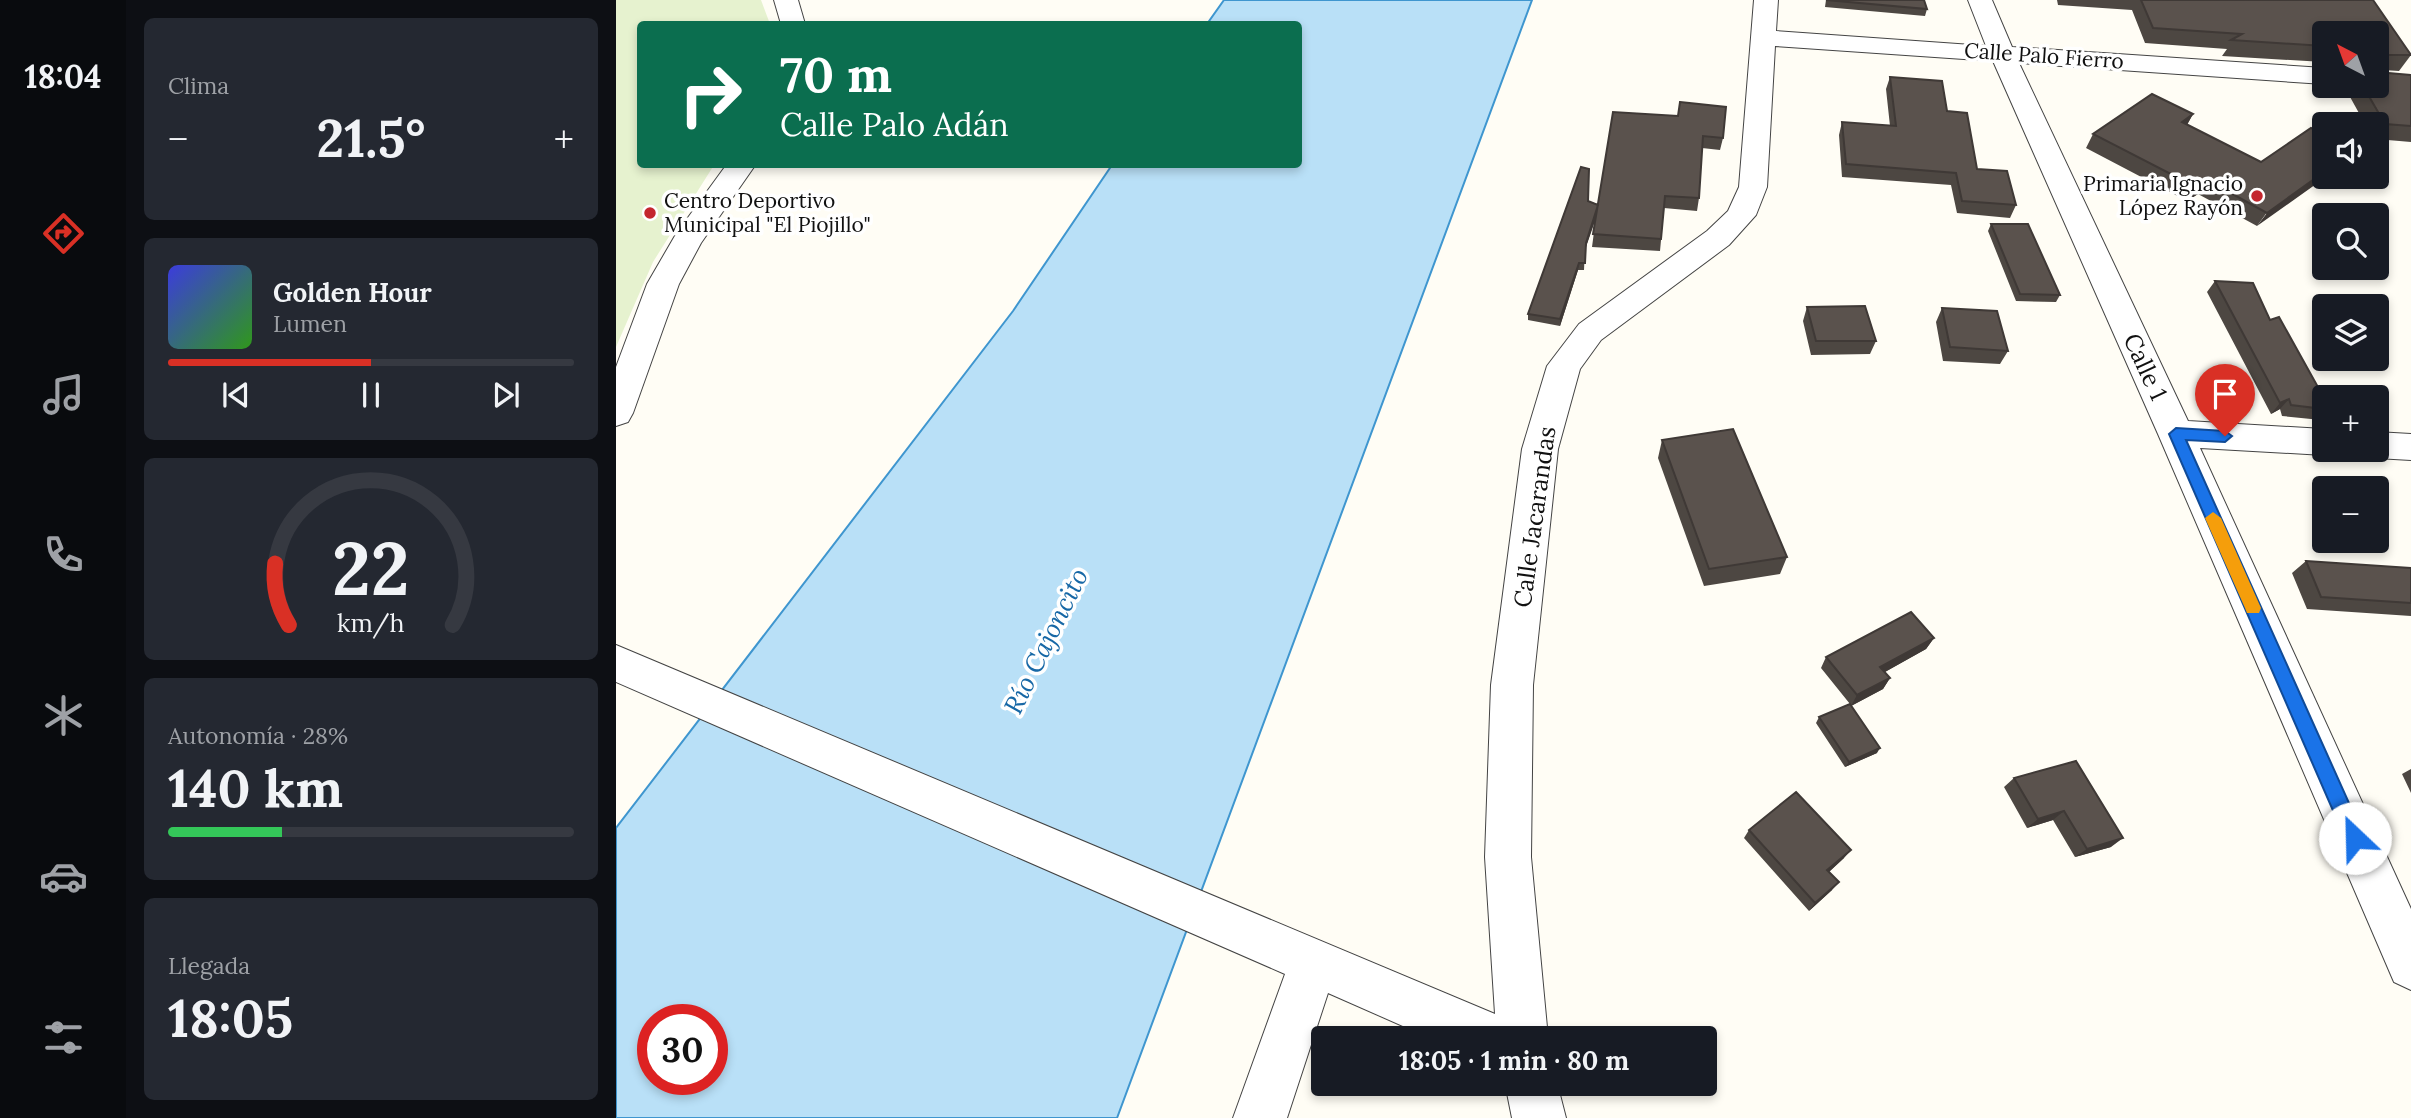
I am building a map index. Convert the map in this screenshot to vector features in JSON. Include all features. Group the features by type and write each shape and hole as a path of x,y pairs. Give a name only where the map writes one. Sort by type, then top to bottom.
{"street":[{"path":"786,0 792,21"},
{"name":"Calle Jacarandas","path":"1521,1026 1508,857 1512,685 1540,449 1564,366 1590,332 1718,238 1741,215 1753,187 1766,0"},
{"name":"Calle 1","path":"1980,0 2001,53 2176,434 2411,965"},
{"name":"Calle Palo Fierro","path":"1765,38 2312,75"},
{"path":"616,413 663,284 687,241 739,168"},
{"path":"2176,434 2312,441"},
{"path":"2389,446 2411,447"},
{"path":"616,663 1462,1026"},
{"path":"1260,1118 1314,962"},
{"path":"1534,1096 1539,1118"}],"green space":[{"name":"Centro Deportivo Municipal \"El Piojillo\"","path":"616,0 761,0 769,21 637,21 637,168 712,168 653,262 616,347"}],"water":[{"name":"Río Cajoncito","path":"1224,0 1532,0 1117,1118 616,1118 616,828 1013,311 1110,168 1302,168 1302,21 1209,21"}],"building":[{"path":"1826,0 1924,0 1927,9"},
{"path":"2141,0 2373,0 2388,21 2312,21 2312,45 2231,40 2242,34 2153,28"},
{"path":"2389,23 2411,55 2389,55"},
{"path":"2389,73 2411,75 2411,126 2389,124 2389,112 2378,112 2370,98 2389,98"},
{"path":"1890,77 1942,81 1947,111 1967,113 1977,169 2007,171 2016,205 1962,201 1956,173 1846,164 1842,122 1896,126"},
{"path":"2152,94 2193,114 2182,122 2261,162 2312,128 2312,181 2267,213 2207,180 2196,187 2093,134"},
{"path":"1680,102 1726,107 1723,138 1703,136 1699,198 1665,196 1661,239 1593,234 1613,112 1678,116"},
{"path":"1581,167 1589,169 1588,201 1598,205 1586,243 1585,263 1579,263 1560,319 1528,314"},
{"path":"1991,224 2028,224 2060,295 2020,294"},
{"path":"2215,281 2253,283 2270,320 2279,317 2317,385 2312,385 2312,408 2291,405 2289,399 2280,403"},
{"path":"1865,306 1876,341 1816,341 1807,307"},
{"path":"1942,308 1997,311 2008,351 1950,347"},
{"path":"1733,429 1787,557 1709,569 1662,440"},
{"path":"2306,561 2411,568 2411,603 2321,597"},
{"path":"1911,612 1934,638 1880,667 1890,678 1857,695 1826,657"},
{"path":"1850,704 1880,748 1849,762 1819,717"},
{"path":"2076,761 2123,838 2087,849 2064,811 2038,819 2014,778"},
{"path":"1796,792 1851,850 1827,870 1839,882 1815,903 1749,830"}],"slow traffic":[{"path":"2213,518 2253,608"}],"place":[{"name":"Primaria Ignacio López Rayón","path":"2257,196"},
{"name":"Centro Deportivo Municipal \"El Piojillo\"","path":"650,213"}],"route":[{"path":"2225,436 2176,434 2355,838"}]}
